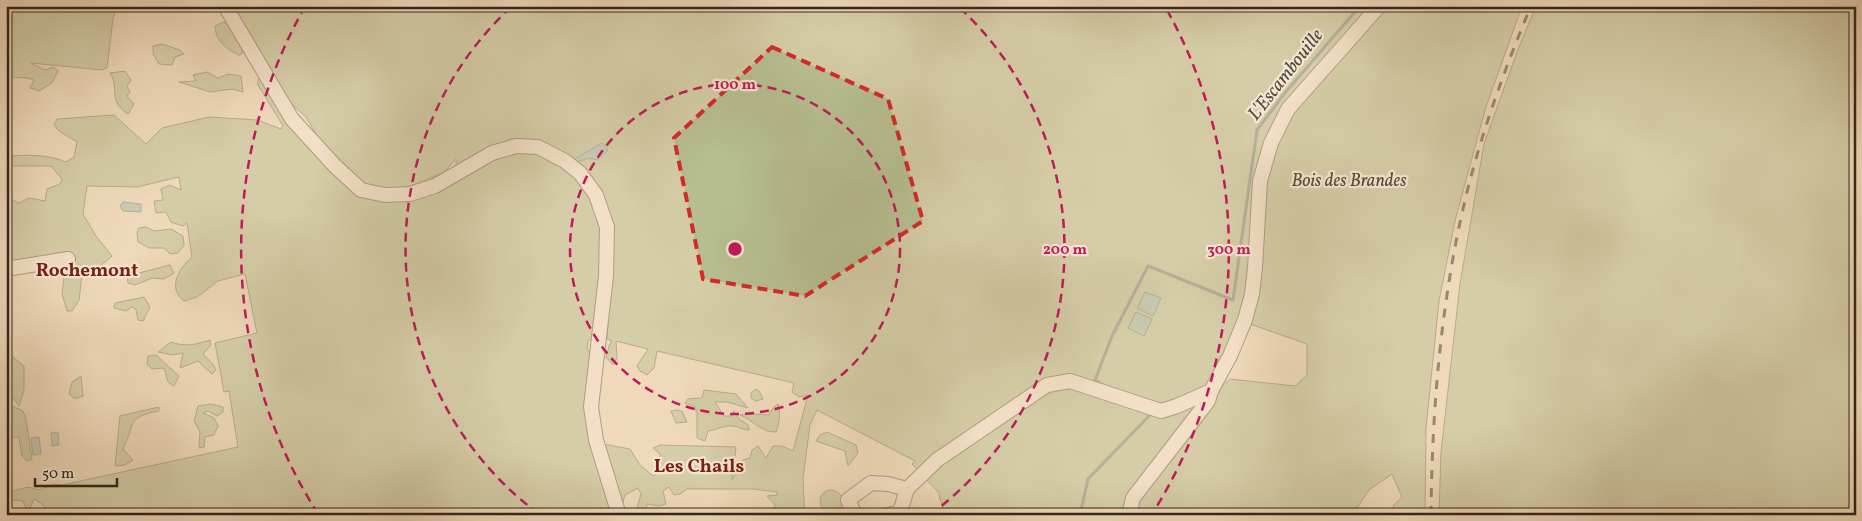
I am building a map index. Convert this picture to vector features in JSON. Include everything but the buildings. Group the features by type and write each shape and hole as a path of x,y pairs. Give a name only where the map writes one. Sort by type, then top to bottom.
{"street":[{"path":"224,6 292,119 335,166 362,190 385,195 410,194 435,186 492,153 516,146 538,148 565,161 580,173 596,195 607,227 606,276 591,407 596,440 619,515"},
{"path":"1129,515 1133,498 1208,400 1245,320 1252,294 1255,268 1260,181 1271,143 1288,109 1379,6"},
{"path":"6,270 68,259"},
{"path":"888,515 900,512 907,490 937,460 1046,385 1070,381 1161,411 1211,391"},
{"path":"856,515 848,500 871,484 888,484 907,490"}],"highlighted area":[{"path":"772,47 888,99 923,221 805,296 703,279 674,138"}],"green space":[{"path":"6,6 117,6 113,19 107,68 101,70 31,63 45,70 54,67 58,71 52,83 39,91 30,88 34,80 6,77"},
{"name":"Bois des Brandes","path":"229,6 1522,6 1485,110 1455,221 1439,301 1426,428 1425,515 1395,515 1393,506 1402,497 1392,474 1369,490 1352,515 945,515 938,492 912,464 915,461 817,410 810,425 803,478 804,504 807,515 773,515 775,505 767,496 777,495 777,492 754,489 687,489 680,494 674,495 669,487 663,491 666,504 659,506 647,504 646,509 651,515 635,515 641,494 638,488 625,495 619,515 51,515 42,504 34,499 28,512 23,501 14,500 6,502 6,490 13,491 28,487 39,490 54,484 62,485 238,447 229,391 224,392 215,343 257,333 245,274 218,281 197,297 184,301 176,290 179,272 192,257 187,223 183,226 171,222 166,212 156,213 154,201 163,200 161,189 170,185 181,190 179,177 137,187 87,186 83,214 96,236 112,256 97,269 83,266 79,300 72,311 67,311 62,294 65,269 59,256 6,270 6,202 10,199 19,203 29,198 45,201 47,189 60,184 62,179 51,166 6,166 6,156 44,156 66,162 74,157 77,142 59,131 54,125 57,119 114,115 146,144 162,128 209,117 257,120 281,129 283,126 258,85 258,79 264,81 356,182 382,198 405,201 432,194 457,179 456,159 443,173 408,187 382,189 365,184 319,139 306,117 284,97","holes":["613,246 607,339 612,341 606,357 613,365 617,358 616,341 648,349 637,366 640,371 647,375 654,368 657,351 794,383 792,392 799,397 808,395 793,451 782,446 773,446 766,458 758,446 752,450 750,458 743,460 732,480 736,447 660,445 653,448 660,454 661,471 653,476 640,465 630,449 597,443 596,362 587,349 588,341 600,334","1250,324 1307,344 1307,375 1295,386 1230,379 1218,390"]},
{"path":"1536,6 1856,6 1856,515 1439,515 1441,452 1460,284 1484,144 1517,52"},
{"path":"223,22 230,25 243,43 242,54 239,55 230,50 219,40 215,26"},
{"path":"162,44 180,50 184,54 175,57 172,65 159,64 153,54 153,46"},
{"path":"125,71 131,80 127,86 130,92 127,96 134,104 128,114 118,104 110,73"},
{"path":"207,72 218,78 228,74 241,76 243,92 232,89 210,92 179,82 196,81 193,75"},
{"path":"145,227 155,231 171,229 183,236 184,245 178,253 170,254 164,248 149,248 138,242 137,233 139,228"},
{"path":"170,265 174,273 164,279 152,278 135,285 128,283 127,276 129,271 139,273"},
{"path":"144,297 150,307 143,321 138,320 136,309 132,307 126,311 114,308 115,303"},
{"path":"210,340 211,345 203,354 216,370 212,374 198,361 180,368 183,353 172,355 158,352 171,342 190,345"},
{"path":"156,355 179,376 174,386 168,382 164,368 152,369 147,364 148,356"},
{"path":"13,357 24,366 24,390 19,406 6,388 6,358"},
{"path":"81,376 83,396 75,399 69,394 72,382"},
{"path":"756,389 760,392 763,399 756,401 751,398 751,393"},
{"path":"704,390 736,394 748,408 727,402 715,402 724,416 731,416 734,411 739,419 748,425 749,430 727,426 708,431 705,441 697,438 697,413 694,406 685,403 688,399 702,398"},
{"path":"6,403 23,411 32,459 27,461 22,456 19,437 6,438"},
{"path":"211,404 223,407 223,412 217,416 208,411 203,413 214,418 218,426 214,435 205,437 204,447 199,448 200,432 194,421 198,406"},
{"path":"778,404 779,418 776,432 766,430 740,415 769,415"},
{"path":"159,407 159,411 141,416 134,422 123,449 133,460 125,465 115,466 120,416"},
{"path":"671,411 682,411 687,422 676,423"},
{"path":"827,432 856,445 858,453 848,466 845,451 816,441 820,435"},
{"path":"831,490 839,493 842,501 839,509 831,512 823,509 820,501 823,493"}],"shaded area":[{"path":"602,143 608,150 597,160 589,158 573,163 571,161"},
{"path":"123,202 141,204 141,212 123,211 120,206"},
{"path":"1145,292 1161,298 1153,316 1137,308"},
{"path":"1136,312 1152,319 1144,336 1128,328"},
{"path":"58,432 59,445 52,446 51,433"},
{"path":"39,437 41,454 33,455 31,438"}],"waterway":[{"name":"L'Escambouille","path":"1104,386 1095,380 1112,336 1148,266 1233,300 1257,130 1284,94 1360,6"},
{"name":"L'Escambouille","path":"1080,515 1088,479 1150,415 1147,413"}],"railway":[{"path":"1431,515 1436,394 1444,314 1457,235 1472,172 1487,124 1503,76 1531,6"}],"district":[{"name":"Rochemont","path":"87,271"},
{"name":"Les Chails","path":"699,467"}]}
